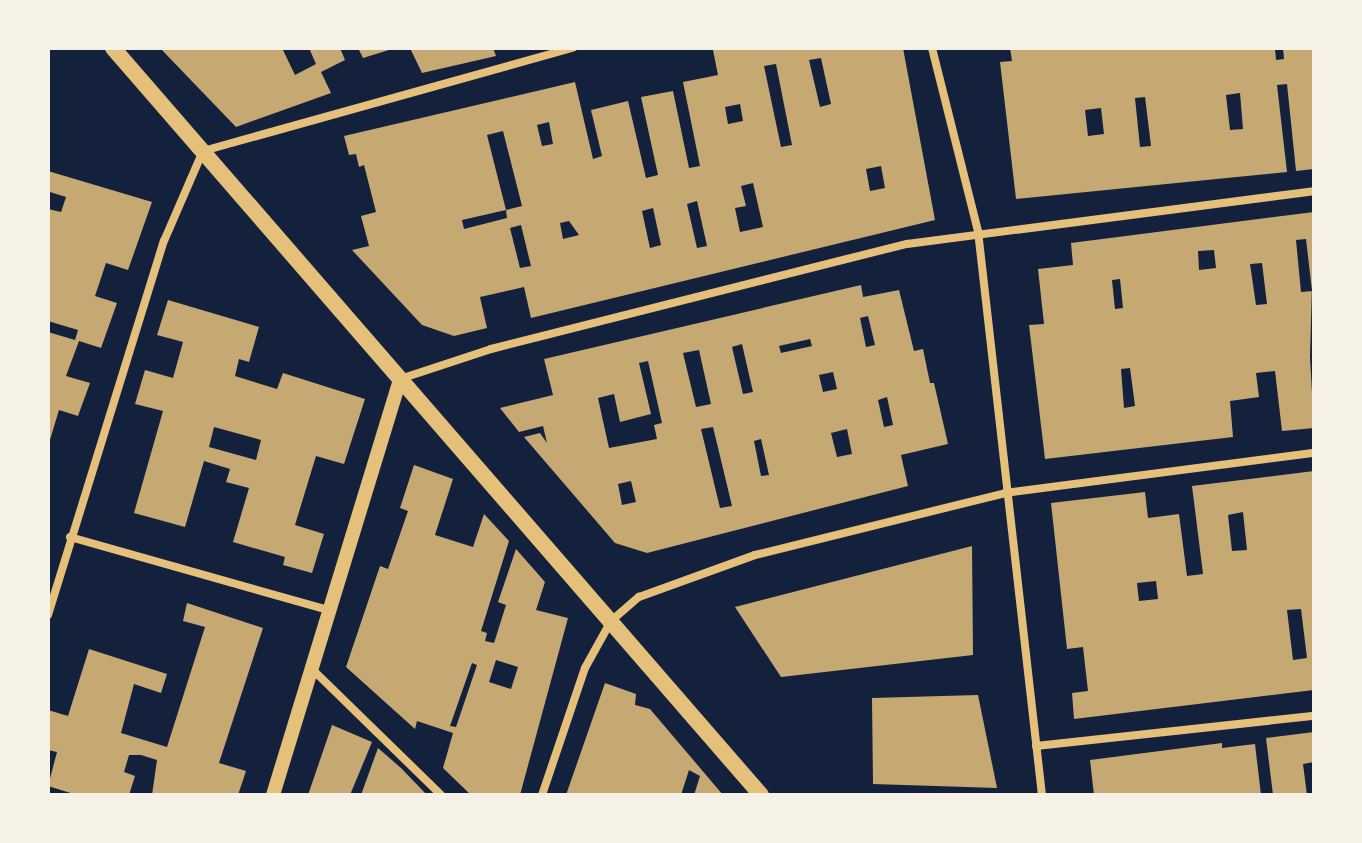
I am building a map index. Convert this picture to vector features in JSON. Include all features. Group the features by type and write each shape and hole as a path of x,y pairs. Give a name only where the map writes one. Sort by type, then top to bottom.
{"main road":[{"path":"113,48 761,795"}],"street":[{"path":"48,615 164,241 203,151 573,48"},
{"path":"932,48 978,231 1005,493 1042,795"},
{"path":"273,795 400,379 491,349 907,244 978,231 1314,191"},
{"path":"542,795 585,668 611,621 639,597 755,555 1005,493 1314,453"},
{"path":"70,537 328,610"},
{"path":"311,668 441,795"},
{"path":"1036,746 1314,716"}],"building":[{"path":"160,48 282,48 295,75 316,64 309,48 340,48 345,60 321,72 331,93 236,127"},
{"path":"358,48 392,48 392,49 363,58"},
{"path":"410,48 493,48 496,56 422,73"},
{"path":"903,48 935,220 531,318 524,287 480,297 487,328 454,336 422,325 352,250 369,246 361,216 376,212 364,165 359,167 356,154 349,155 344,136 575,82 593,159 602,156 591,110 628,101 646,178 658,175 641,97 673,91 689,168 700,166 683,82 718,75 713,50","holes":["821,58 831,104 820,107 809,60","776,64 792,145 781,147 764,66","740,104 743,121 728,124 725,107","549,122 553,144 542,146 537,125","503,131 522,206 506,210 487,135","881,166 885,188 870,191 866,169","753,183 763,227 740,232 735,208 746,206 741,186","697,201 707,246 697,248 687,204","653,208 661,245 650,248 642,211","506,210 507,218 464,229 462,220","569,221 579,235 563,239 560,223","521,225 531,266 520,268 510,228"]},
{"path":"1010,48 1275,48 1276,60 1284,59 1283,48 1314,48 1314,169 1296,171 1287,84 1277,85 1287,172 1016,199 1000,62 1012,61","holes":["1240,93 1243,129 1230,130 1226,95","1145,97 1151,146 1140,147 1135,98","1101,108 1104,134 1088,136 1085,110"]},
{"path":"48,171 152,202 128,270 106,263 95,296 117,303 101,348 79,341 66,376 90,383 78,416 59,410 49,443 48,332 75,340 78,330 48,321 48,209 61,212 66,197 50,192 48,198"},
{"path":"1314,212 1312,290 1306,239 1296,240 1301,292 1312,291 1310,357 1314,428 1282,431 1275,371 1256,373 1259,397 1230,401 1233,437 1045,459 1029,325 1044,324 1038,269 1073,265 1071,243","holes":["1214,250 1216,268 1199,270 1198,251","1262,263 1267,304 1256,305 1250,264","1120,279 1123,308 1115,309 1112,280","1130,368 1135,406 1124,408 1121,369"]},
{"path":"861,285 863,297 899,290 914,351 923,349 930,383 934,383 948,444 901,455 908,486 647,553 615,543 524,437 540,433 547,443 543,426 519,432 500,408 553,395 544,359","holes":["868,316 875,345 866,347 860,318","810,339 812,346 781,353 779,346","742,344 753,392 743,394 732,347","699,350 711,404 696,407 683,353","648,361 662,423 654,425 657,439 609,448 598,398 614,394 620,422 651,414 639,363","833,372 837,389 823,392 819,375","887,397 893,425 884,427 878,400","713,427 732,506 720,508 701,429","847,429 852,454 837,457 831,433","761,439 769,475 761,476 754,441","631,481 636,502 622,505 618,484"]},
{"path":"168,300 259,327 249,362 239,359 235,376 277,389 283,373 365,399 344,464 316,456 295,525 324,534 312,573 283,565 285,557 233,542 249,488 226,482 230,469 204,461 185,527 134,513 163,411 135,404 145,370 173,378 183,342 157,335","holes":["214,427 261,440 256,460 209,447"]},
{"path":"414,465 453,479 435,535 473,547 484,514 509,541 481,631 487,633 485,641 494,643 506,605 498,602 516,549 545,582 536,610 568,618 520,795 471,795 443,768 453,733 417,721 415,729 346,667 380,566 388,569 408,511 400,508","holes":["496,660 518,667 511,689 489,682","472,663 477,665 456,727 450,726"]},
{"path":"1314,471 1314,690 1074,719 1072,693 1088,691 1083,647 1067,649 1051,503 1145,492 1148,518 1179,514 1187,576 1203,574 1192,486","holes":["1243,512 1247,550 1232,551 1228,515","1156,581 1158,599 1139,601 1137,583","1301,609 1307,658 1293,660 1287,610"]},
{"path":"972,546 973,655 781,677 735,607"},
{"path":"187,603 263,628 219,763 246,771 238,795 152,795 157,760 141,755 129,755 124,772 135,776 129,795 77,795 48,786 57,752 48,750 48,710 68,716 89,649 167,674 161,693 134,684 121,733 167,747 205,627 183,621"},
{"path":"605,683 636,694 635,705 650,709 723,795 694,795 700,776 689,770 681,795 566,795"},
{"path":"978,695 997,788 873,784 872,698"},
{"path":"332,725 372,742 350,795 308,795"},
{"path":"1314,732 1314,762 1303,764 1307,795 1273,795 1266,738"},
{"path":"1222,743 1222,748 1255,744 1261,795 1094,795 1090,760"},
{"path":"378,748 401,768 427,795 361,795"}]}
